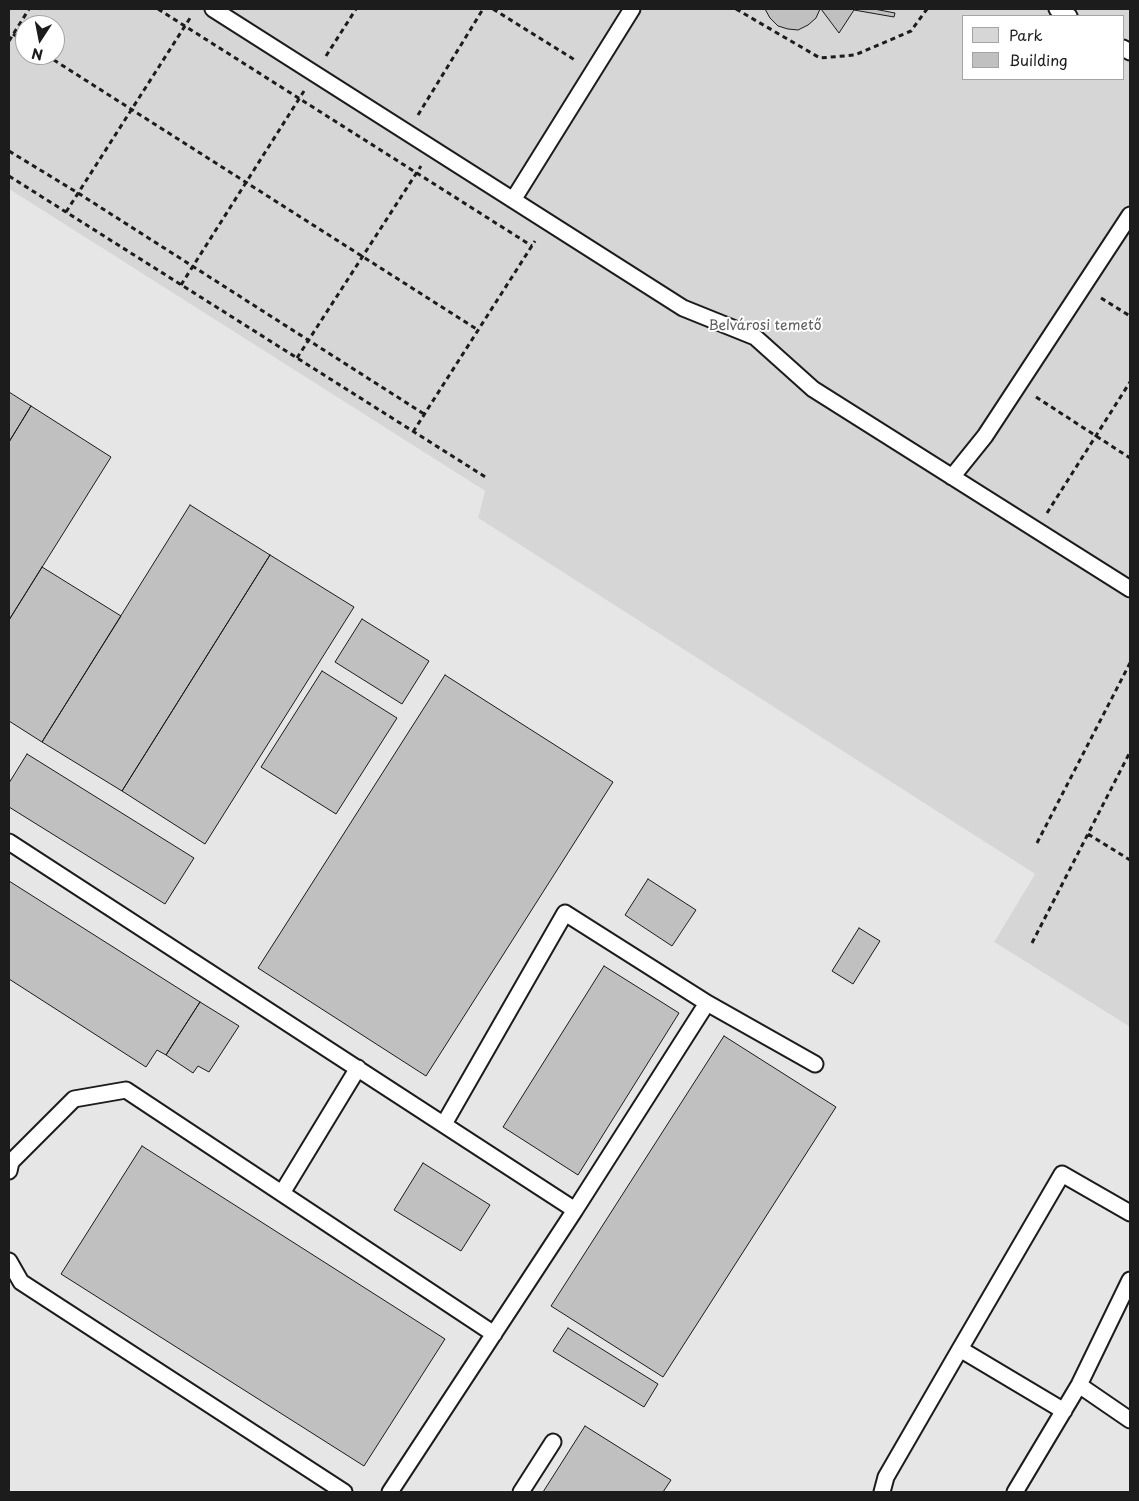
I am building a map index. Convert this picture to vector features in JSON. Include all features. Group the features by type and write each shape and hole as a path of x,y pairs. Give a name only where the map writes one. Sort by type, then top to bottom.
{"lane":[{"path":"213,9 683,308 754,337 813,389 1130,590"},
{"path":"513,200 632,9"},
{"path":"1056,9 1067,15"},
{"path":"952,477 985,436 1019,386 1130,215"},
{"path":"9,842 576,1210"},
{"path":"444,1124 565,913 707,1003 815,1064"},
{"path":"390,1492 576,1210 707,1003"},
{"path":"282,1193 358,1068"},
{"path":"9,1171 11,1162 74,1099 126,1090 494,1334"},
{"path":"882,1492 886,1477 1062,1174 1130,1213"},
{"path":"9,1261 20,1282 344,1492"},
{"path":"1015,1492 1079,1385 1130,1280"},
{"path":"960,1349 1064,1411"},
{"path":"1079,1385 1130,1420"},
{"path":"521,1492 553,1442"}],"path":[{"path":"9,41 29,9"},
{"path":"158,9 532,246"},
{"path":"66,212 196,9"},
{"path":"181,285 356,9"},
{"path":"407,132 483,9"},
{"path":"493,9 593,71"},
{"path":"736,9 820,58 855,55 911,31 927,9"},
{"path":"62,65 478,330"},
{"path":"297,358 432,148"},
{"path":"9,151 78,192 192,267 424,414"},
{"path":"9,176 487,478"},
{"path":"413,432 548,222"},
{"path":"1083,287 1130,316"},
{"path":"1036,530 1130,382"},
{"path":"1019,386 1130,458"},
{"path":"1037,843 1130,663"},
{"path":"1032,943 1130,752"},
{"path":"1088,834 1130,860"}],"shaded area":[{"path":"9,189 485,491 478,518 1035,874 994,942 1130,1027 1130,1492 9,1492"}],"green space":[{"name":"Belvárosi temető","path":"9,9 1130,9 1130,1027 994,942 1035,874 478,518 485,491 9,189"}],"building":[{"path":"765,9 820,9 816,18 798,30 778,26"},
{"path":"821,9 874,9 895,13 894,17 854,10 839,33"},
{"path":"9,392 31,406 9,442"},
{"path":"31,406 111,457 9,620 9,442"},
{"path":"190,505 270,555 122,791 42,742"},
{"path":"270,555 354,607 205,844 122,791"},
{"path":"42,567 121,616 42,742 9,721 9,620"},
{"path":"362,619 429,661 402,704 335,662"},
{"path":"322,671 397,718 336,814 261,767"},
{"path":"445,675 613,782 426,1076 258,968"},
{"path":"27,754 194,858 165,904 9,807 9,783"},
{"path":"648,879 696,910 672,946 625,915"},
{"path":"9,881 200,1002 166,1055 157,1050 146,1067 9,979"},
{"path":"859,928 880,941 853,984 832,971"},
{"path":"604,966 679,1013 578,1175 503,1127"},
{"path":"200,1002 239,1026 209,1072 198,1066 193,1073 166,1055"},
{"path":"724,1036 836,1107 663,1377 551,1306"},
{"path":"142,1146 445,1339 364,1466 61,1274"},
{"path":"423,1163 490,1205 461,1251 394,1210"},
{"path":"568,1328 658,1384 644,1407 553,1351"},
{"path":"585,1426 671,1480 663,1492 543,1492"}]}
